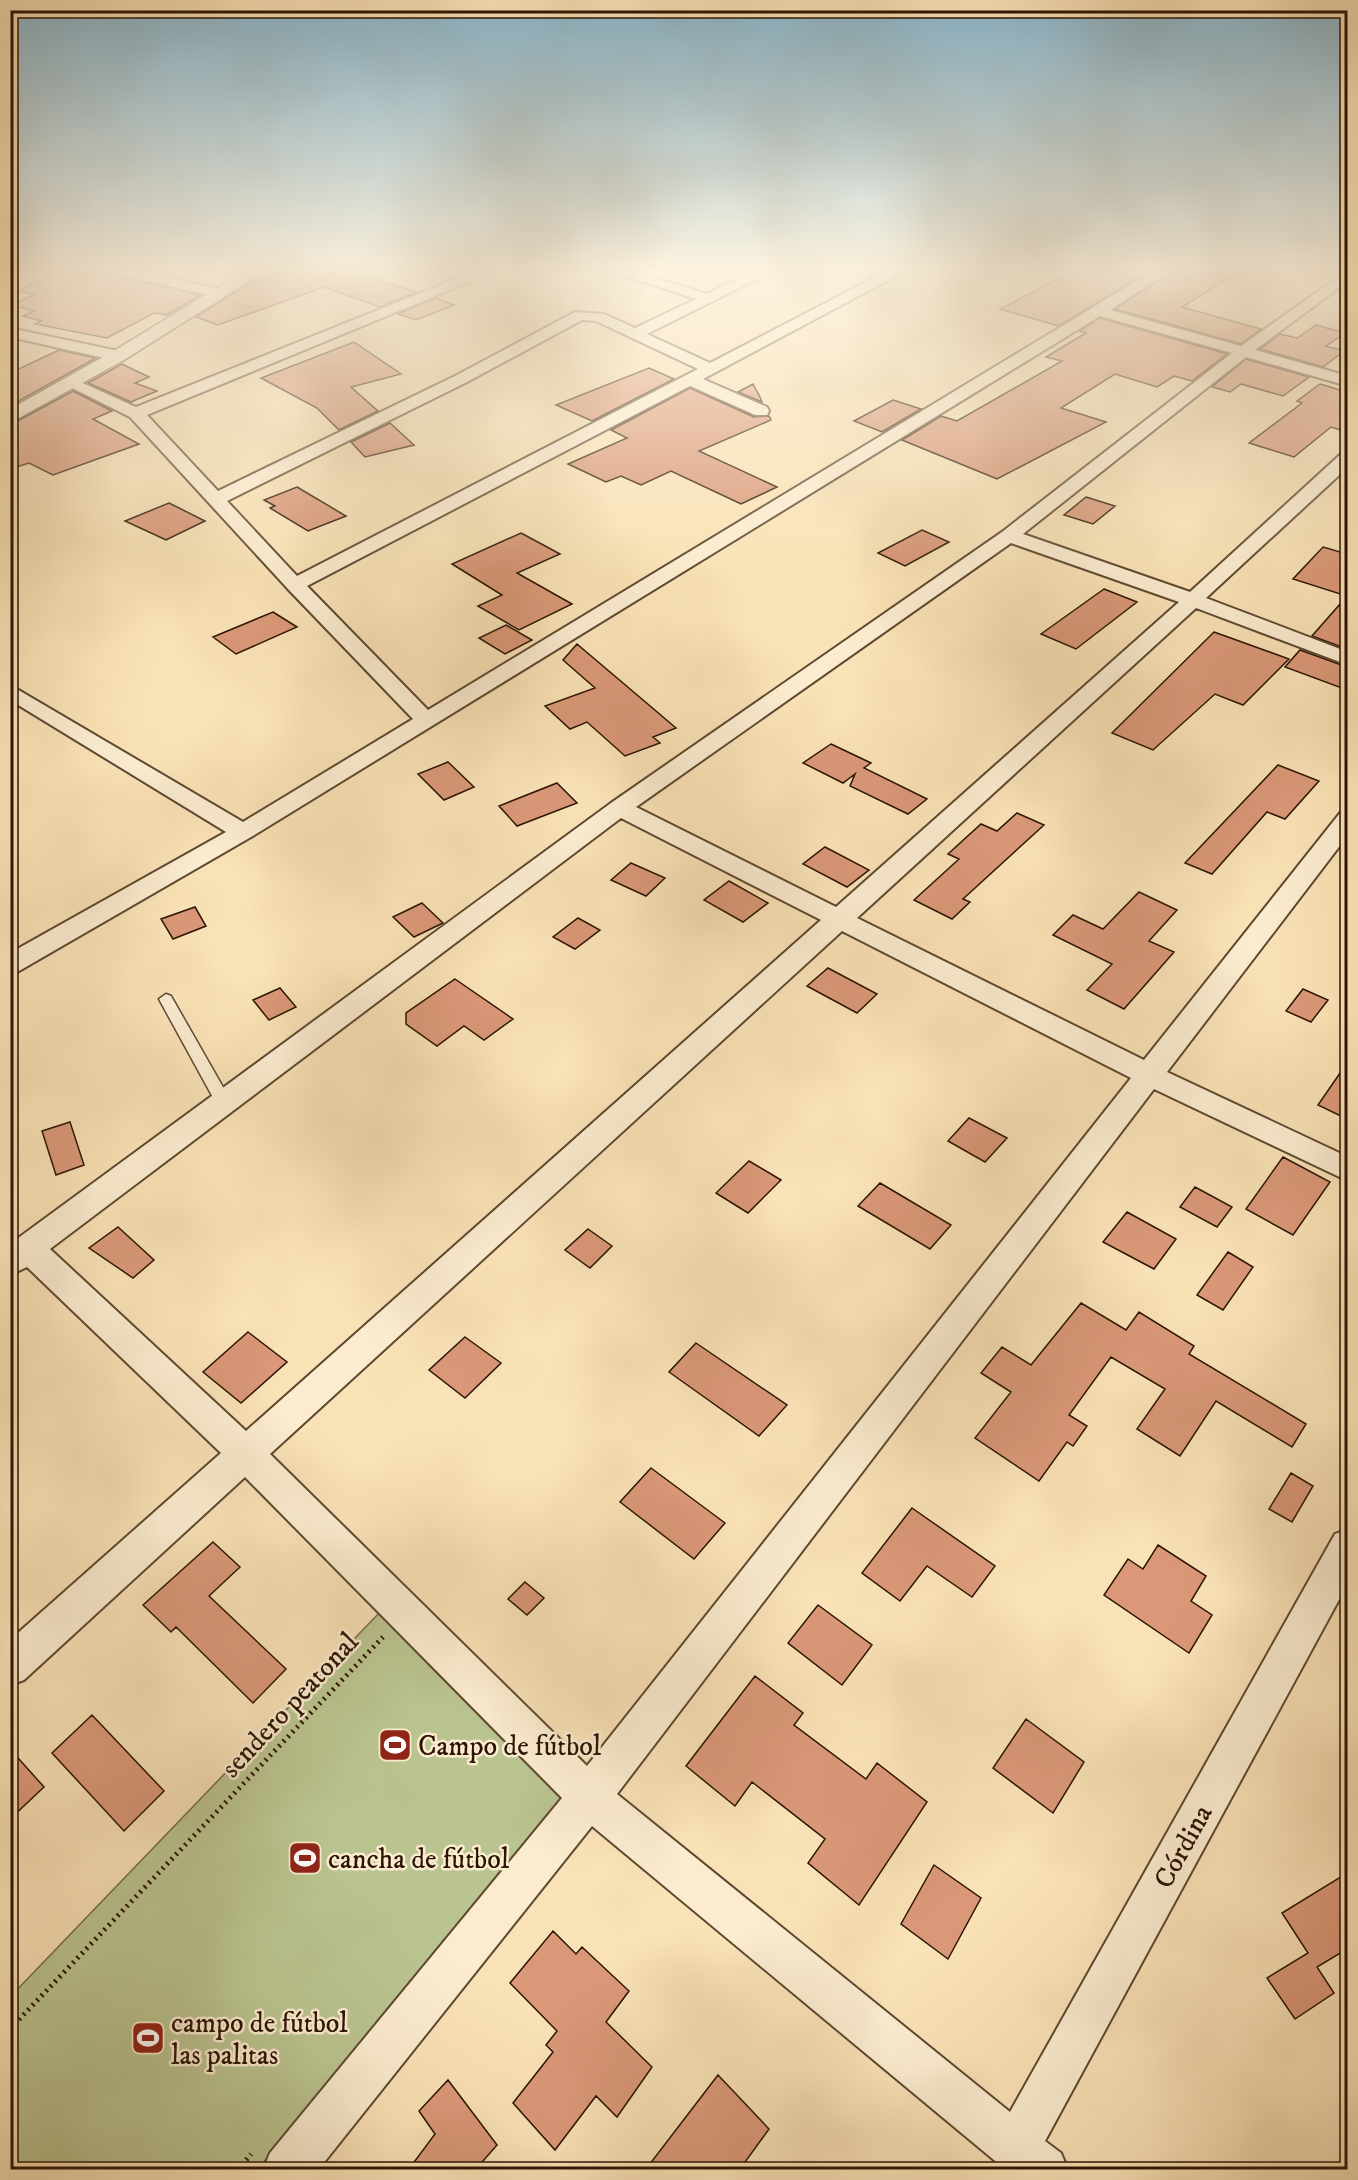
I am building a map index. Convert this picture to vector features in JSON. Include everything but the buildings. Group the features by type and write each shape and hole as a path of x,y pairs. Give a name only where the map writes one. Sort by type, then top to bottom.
{"street":[{"path":"10,417 94,370"},
{"path":"136,413 243,370"},
{"path":"217,499 478,370"},
{"path":"295,585 711,370"},
{"path":"10,964 243,832 1003,370"},
{"path":"1030,2158 589,1797 246,1454 20,1256 619,808 1009,536 1220,370"},
{"path":"1307,370 1347,381"},
{"path":"691,380 761,411"},
{"path":"70,383 136,413 295,585 427,721"},
{"path":"10,1666 1193,600 1347,457"},
{"path":"1009,536 1193,600 1347,659"},
{"path":"10,691 243,832"},
{"path":"619,808 1149,1075 1347,1170"},
{"path":"287,2169 589,1797 1347,818"},
{"name":"Córdina","path":"1030,2158 1347,1546"}],"lane":[{"path":"166,999 224,1103"}],"path":[{"name":"sendero peatonal","path":"10,2029 382,1636 390,1645"},
{"path":"238,2169 254,2151"}],"green space":[{"path":"381,1611 567,1793 258,2169 11,2169 10,1997"}],"place":[{"name":"Campo de fútbol","path":"395,1745"},
{"name":"cancha de fútbol","path":"305,1858"},
{"name":"campo de fútbol las palitas","path":"148,2038"}]}
